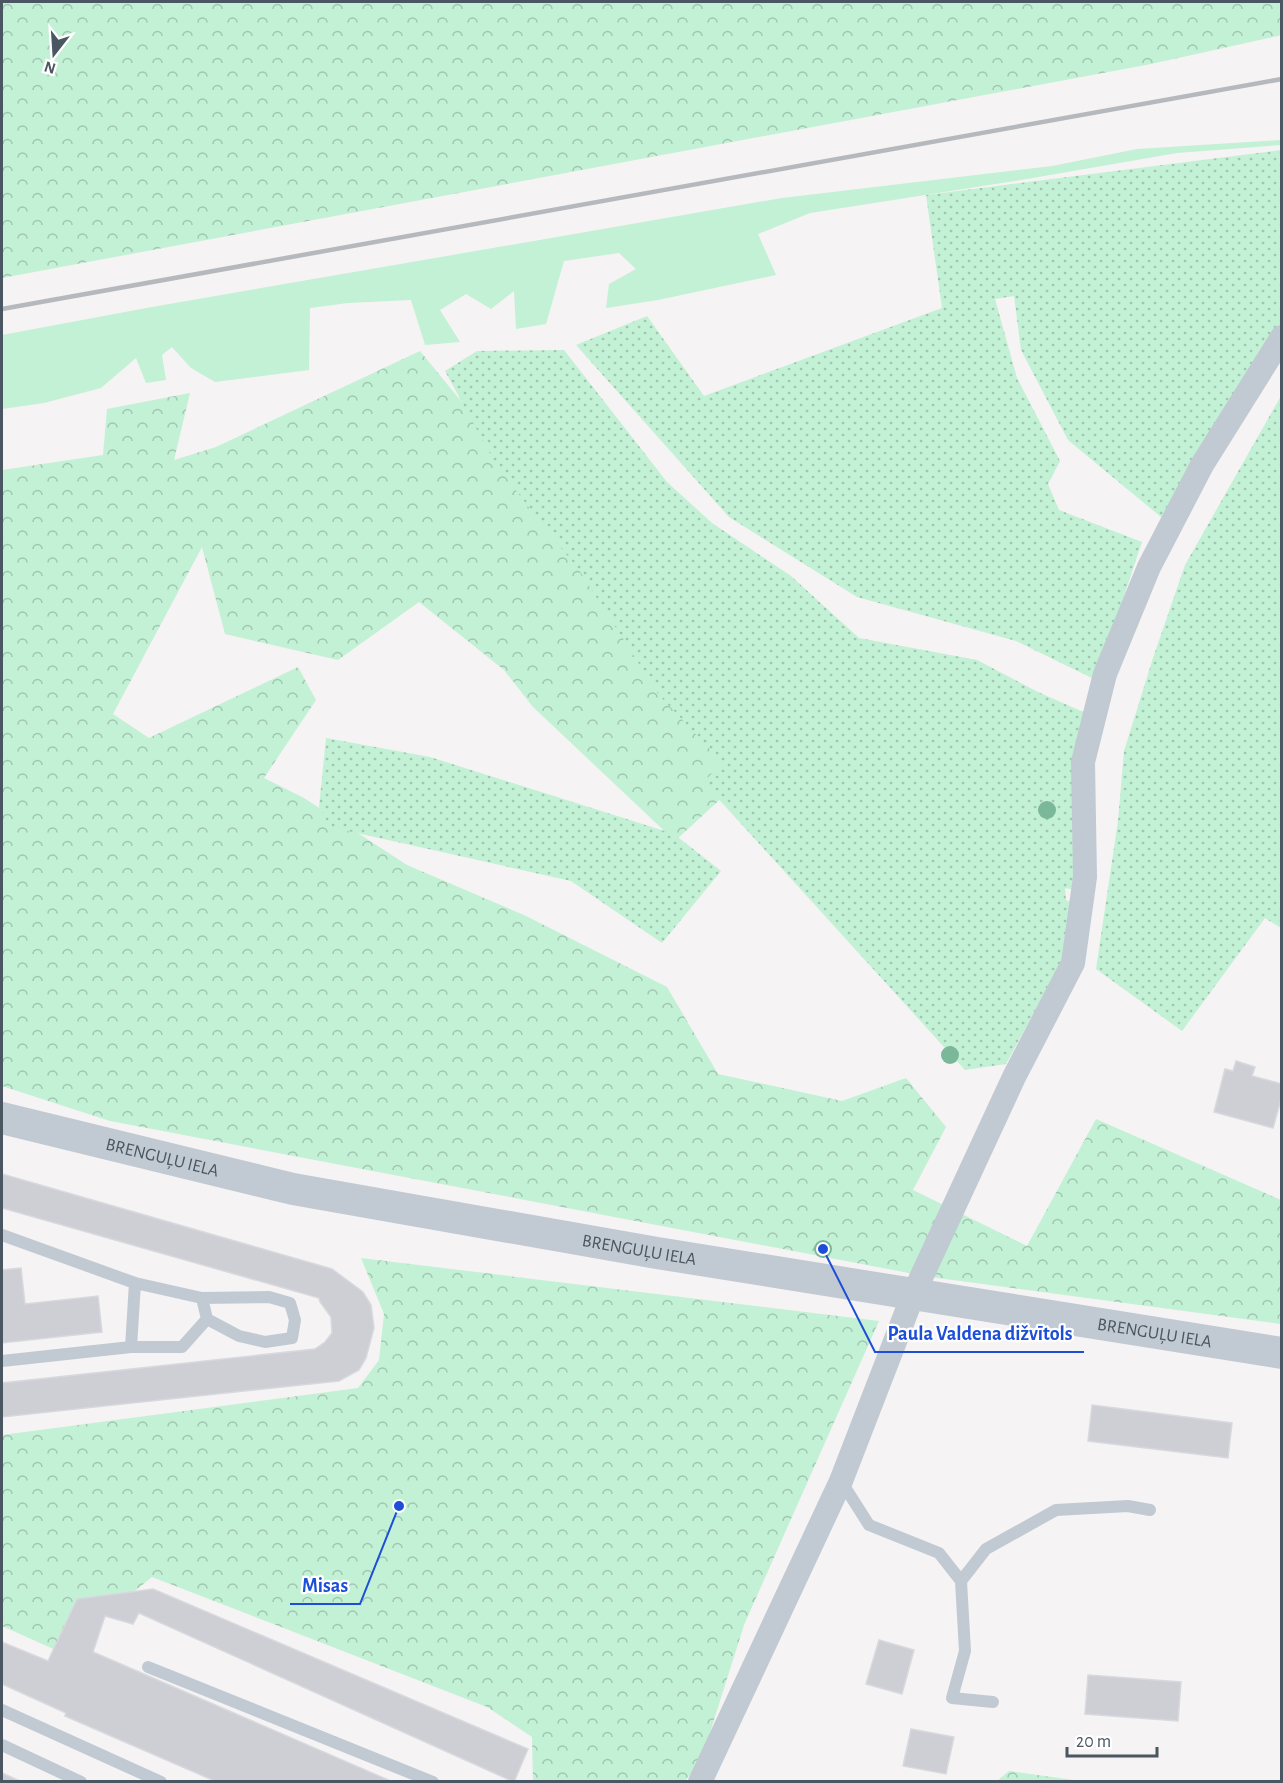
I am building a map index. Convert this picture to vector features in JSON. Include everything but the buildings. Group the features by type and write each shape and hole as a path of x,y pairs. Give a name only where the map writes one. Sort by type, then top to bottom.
{"street":[{"path":"700,1782 841,1481 913,1295 1014,1077 1073,963 1085,877 1083,762 1105,674 1149,567 1202,465 1281,337"},
{"name":"BRENGUĻU IELA","path":"2,1118 293,1189 645,1251 1281,1353"}],"lane":[{"path":"2,1235 135,1283 201,1298 269,1297 290,1303 295,1320 292,1338 265,1341 239,1336 207,1319 201,1298"},
{"path":"131,1347 135,1283"},
{"path":"2,1361 131,1347 182,1347 207,1319"},
{"path":"841,1481 868,1525 939,1553 961,1581 966,1651 952,1698 993,1701"},
{"path":"961,1581 986,1549 1056,1510 1128,1506 1150,1510"},
{"path":"148,1667 433,1782"},
{"path":"2,1710 161,1782"},
{"path":"2,1745 81,1782"}],"green space":[{"path":"2,2 1281,2 1282,35 1151,64 2,278"},
{"path":"1281,140 1281,145 1177,153 810,213 758,234 776,275 658,300 606,308 609,284 636,269 619,253 564,261 546,324 516,329 514,291 491,309 466,294 440,310 460,342 425,345 411,300 348,303 310,308 309,370 215,382 191,368 172,347 162,355 166,380 146,383 136,358 101,388 44,403 2,409 2,335 782,198 1052,166 1137,149"},
{"path":"1281,150 1281,324 1167,522 1068,440 1021,350 1014,296 995,299 1017,378 1060,461 1048,484 1059,510 1142,542 1096,680 1016,641 857,597 729,517 576,345 647,316 704,396 942,308 926,195"},
{"path":"564,350 667,482 712,523 791,576 859,638 977,660 1038,692 1090,715 1077,890 1065,888 1066,900 1079,906 1069,948 1006,1064 965,1070 703,782 723,763 659,695 577,567 495,463 445,371 477,351"},
{"path":"420,351 647,628 766,757 675,841 533,707 504,670 419,602 338,660 225,634 202,547 113,714 149,738 298,667 316,700 264,778 304,798 407,865 524,915 667,987 718,1074 842,1101 906,1078 946,1127 913,1190 1027,1246 1096,1119 1281,1200 1281,1324 930,1277 110,1121 2,1086 2,470 103,455 107,409 190,393 174,460 216,447"},
{"path":"1281,396 1281,928 1265,918 1182,1031 1096,969 1118,821 1124,751 1185,565"},
{"path":"326,738 430,757 674,834 721,871 662,943 571,881 330,827 319,807"},
{"path":"361,1258 879,1321 744,1625 701,1761 685,1781 533,1781 532,1737 487,1707 152,1577 60,1652 2,1626 2,1435 358,1388 379,1360 384,1314"},
{"path":"1009,1771 1081,1781 997,1781"}],"railway":[{"path":"2,309 1282,79"}],"place":[{"name":"Paula Valdena dižvītols","path":"823,1249"},
{"name":"Misas","path":"399,1506"}]}
